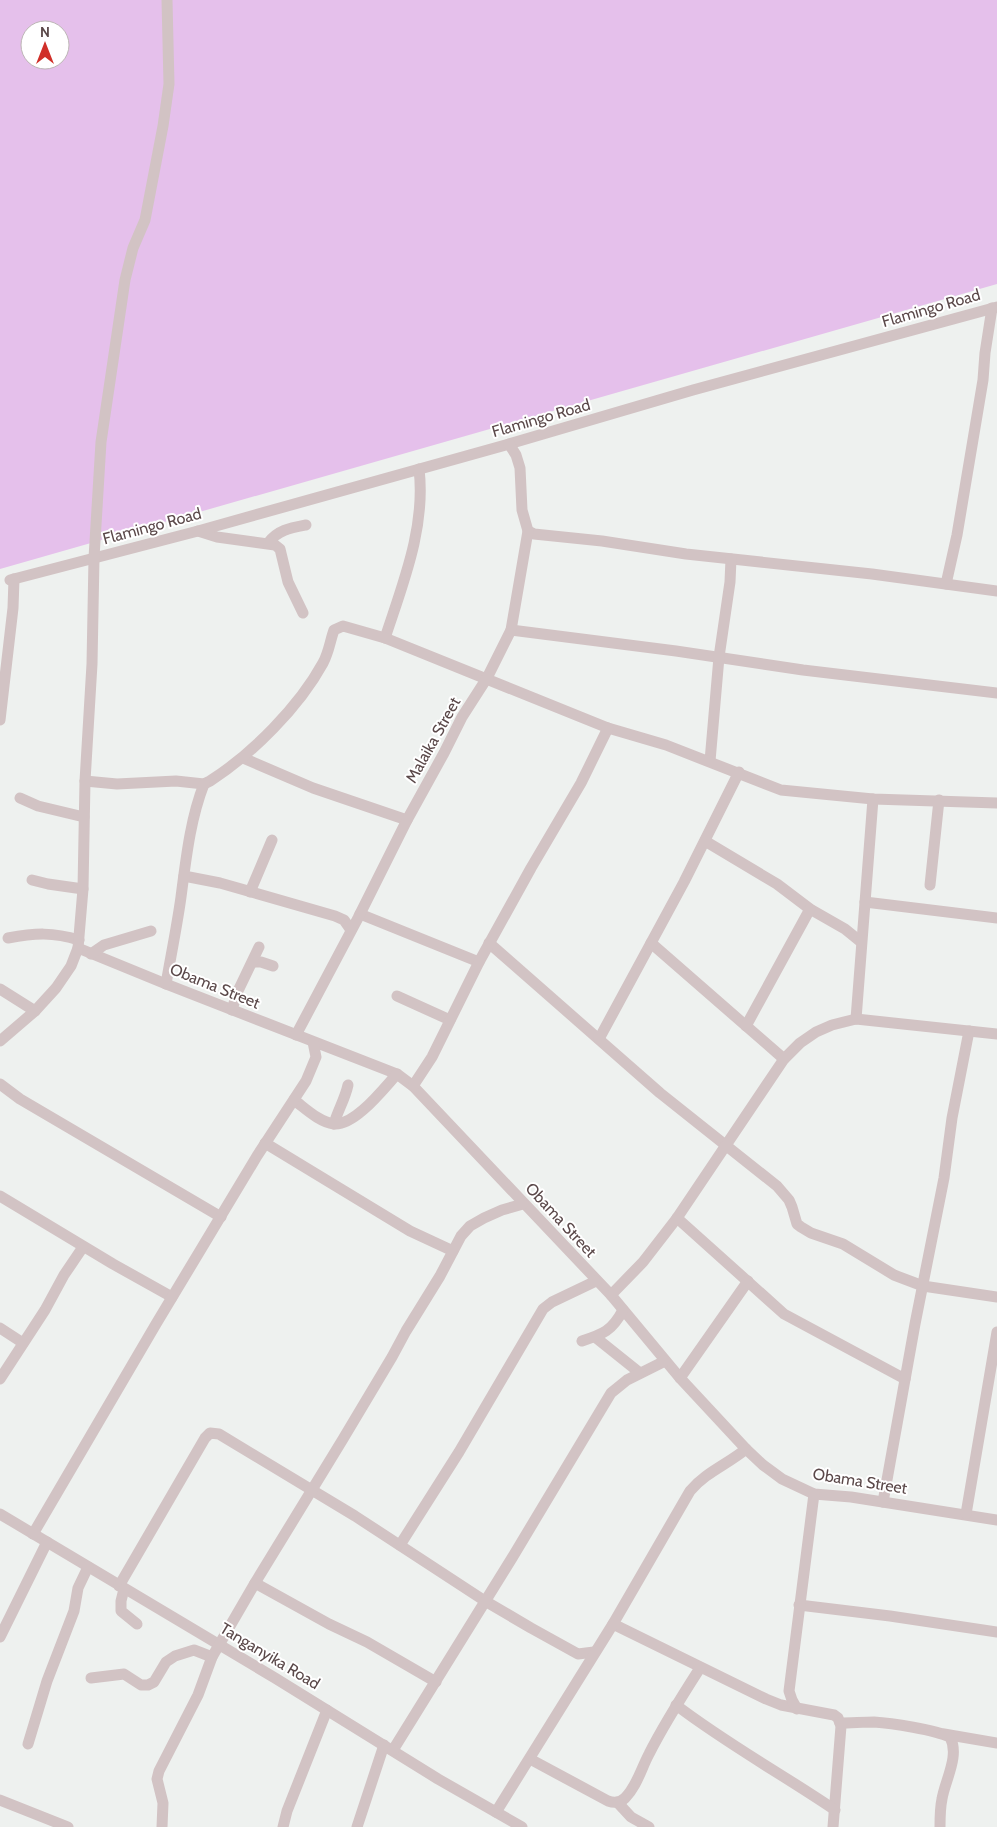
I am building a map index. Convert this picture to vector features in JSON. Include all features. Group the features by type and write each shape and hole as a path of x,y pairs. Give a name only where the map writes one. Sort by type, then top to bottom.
{"street":[{"path":"0,1042 35,1011 56,988 71,966 79,944 83,889 85,781 92,664 94,558 101,442 116,331 133,248 146,220 163,126 169,84 167,0"},
{"path":"946,584 957,536 983,380 985,353 995,308"},
{"name":"Flamingo Road","path":"0,720 13,608 12,579 198,531 510,444 693,390 995,308"},
{"name":"Malaika Street","path":"296,1035 352,930 407,820 511,630 528,532 522,510 520,468 510,444"},
{"path":"385,638 414,547 420,515 419,468"},
{"path":"268,543 272,537 284,529 306,526"},
{"path":"198,531 217,537 275,545 280,550 288,582 303,613"},
{"path":"528,532 677,553 872,574 997,591"},
{"path":"710,761 719,658 730,582 731,559"},
{"path":"85,781 117,784 176,781 204,784 217,777 243,758 288,714 324,662 334,630 343,626 385,638 608,728 666,745 781,790 873,799 997,803"},
{"path":"511,630 803,670 997,693"},
{"path":"413,1086 432,1058 489,943 581,783 608,728"},
{"path":"243,758 313,788 407,820"},
{"path":"599,1039 705,841 739,772"},
{"path":"166,984 186,854 204,784"},
{"path":"20,798 38,806 84,816"},
{"path":"856,1019 873,799"},
{"path":"930,885 939,800"},
{"path":"250,892 272,840"},
{"path":"705,841 776,884 810,909 845,929 861,942"},
{"path":"184,876 220,883 344,920 359,916 479,962"},
{"path":"32,880 83,889"},
{"path":"866,902 997,918"},
{"path":"746,1026 810,909"},
{"path":"344,920 352,930"},
{"path":"91,954 104,945 152,931"},
{"name":"Obama Street","path":"8,938 43,933 55,934 79,944 91,954 397,1074 413,1086 610,1295 680,1378 763,1465 782,1478 814,1494 851,1497 997,1520"},
{"path":"489,943 660,1093 777,1186 789,1200 797,1224 801,1227 810,1233 843,1244 894,1276 923,1286 997,1297"},
{"path":"651,943 784,1059"},
{"path":"232,1010 237,992 259,947"},
{"path":"253,962 261,962 273,966"},
{"path":"0,989 35,1011"},
{"path":"397,996 450,1020"},
{"path":"610,1295 643,1262 677,1218 784,1059 800,1043 816,1032 832,1025 856,1019 997,1034"},
{"path":"884,1502 969,1031"},
{"path":"32,1534 172,1297 311,1071 316,1057 313,1042"},
{"path":"316,1057 330,1048"},
{"path":"294,1100 320,1118 334,1124 348,1120 368,1106 397,1074"},
{"path":"0,1084 20,1099 221,1217"},
{"path":"334,1124 345,1099 348,1085"},
{"path":"265,1143 410,1231 453,1251"},
{"path":"0,1196 83,1247 172,1297"},
{"path":"162,1827 163,1803 157,1780 198,1695 212,1657 440,1276 461,1236 470,1226 502,1210 523,1204"},
{"path":"677,1218 784,1314 905,1379"},
{"path":"0,1380 83,1247"},
{"path":"400,1545 454,1460 543,1309 552,1302 596,1281"},
{"path":"680,1378 748,1282"},
{"path":"582,1341 605,1333 610,1329 622,1310"},
{"path":"0,1328 23,1342"},
{"path":"966,1514 997,1332"},
{"path":"594,1337 640,1373"},
{"path":"357,1827 388,1748 436,1682 611,1393 618,1386 665,1360"},
{"path":"137,1624 121,1611 122,1587 205,1438 210,1433 218,1434 312,1490 485,1601 578,1654 594,1652"},
{"path":"496,1812 613,1624 690,1490 700,1479 733,1460 746,1449"},
{"path":"797,1708 789,1691 814,1494"},
{"name":"Tanganyika Road","path":"0,1514 327,1710 438,1780 518,1826"},
{"path":"0,1637 47,1542"},
{"path":"28,1744 47,1680 74,1611 78,1588 88,1567"},
{"path":"255,1583 329,1624 368,1642 436,1682"},
{"path":"799,1605 997,1632"},
{"path":"613,1624 766,1699 781,1705 834,1715 838,1718 841,1726 833,1827"},
{"path":"91,1678 124,1674 141,1685 148,1685 154,1682 166,1662 175,1656 194,1650 212,1657"},
{"path":"618,1803 625,1799 636,1783 648,1755 676,1705 700,1668"},
{"path":"676,1705 720,1738 784,1776 835,1810"},
{"path":"283,1827 287,1811 327,1710"},
{"path":"840,1722 860,1724 876,1722 997,1743"},
{"path":"940,1827 941,1801 953,1757 953,1744 950,1737 944,1734"},
{"path":"530,1759 596,1795 618,1803 631,1817 649,1827"},
{"path":"0,1800 68,1827"}],"shaded area":[{"path":"0,0 997,0 997,284 0,569"}]}
